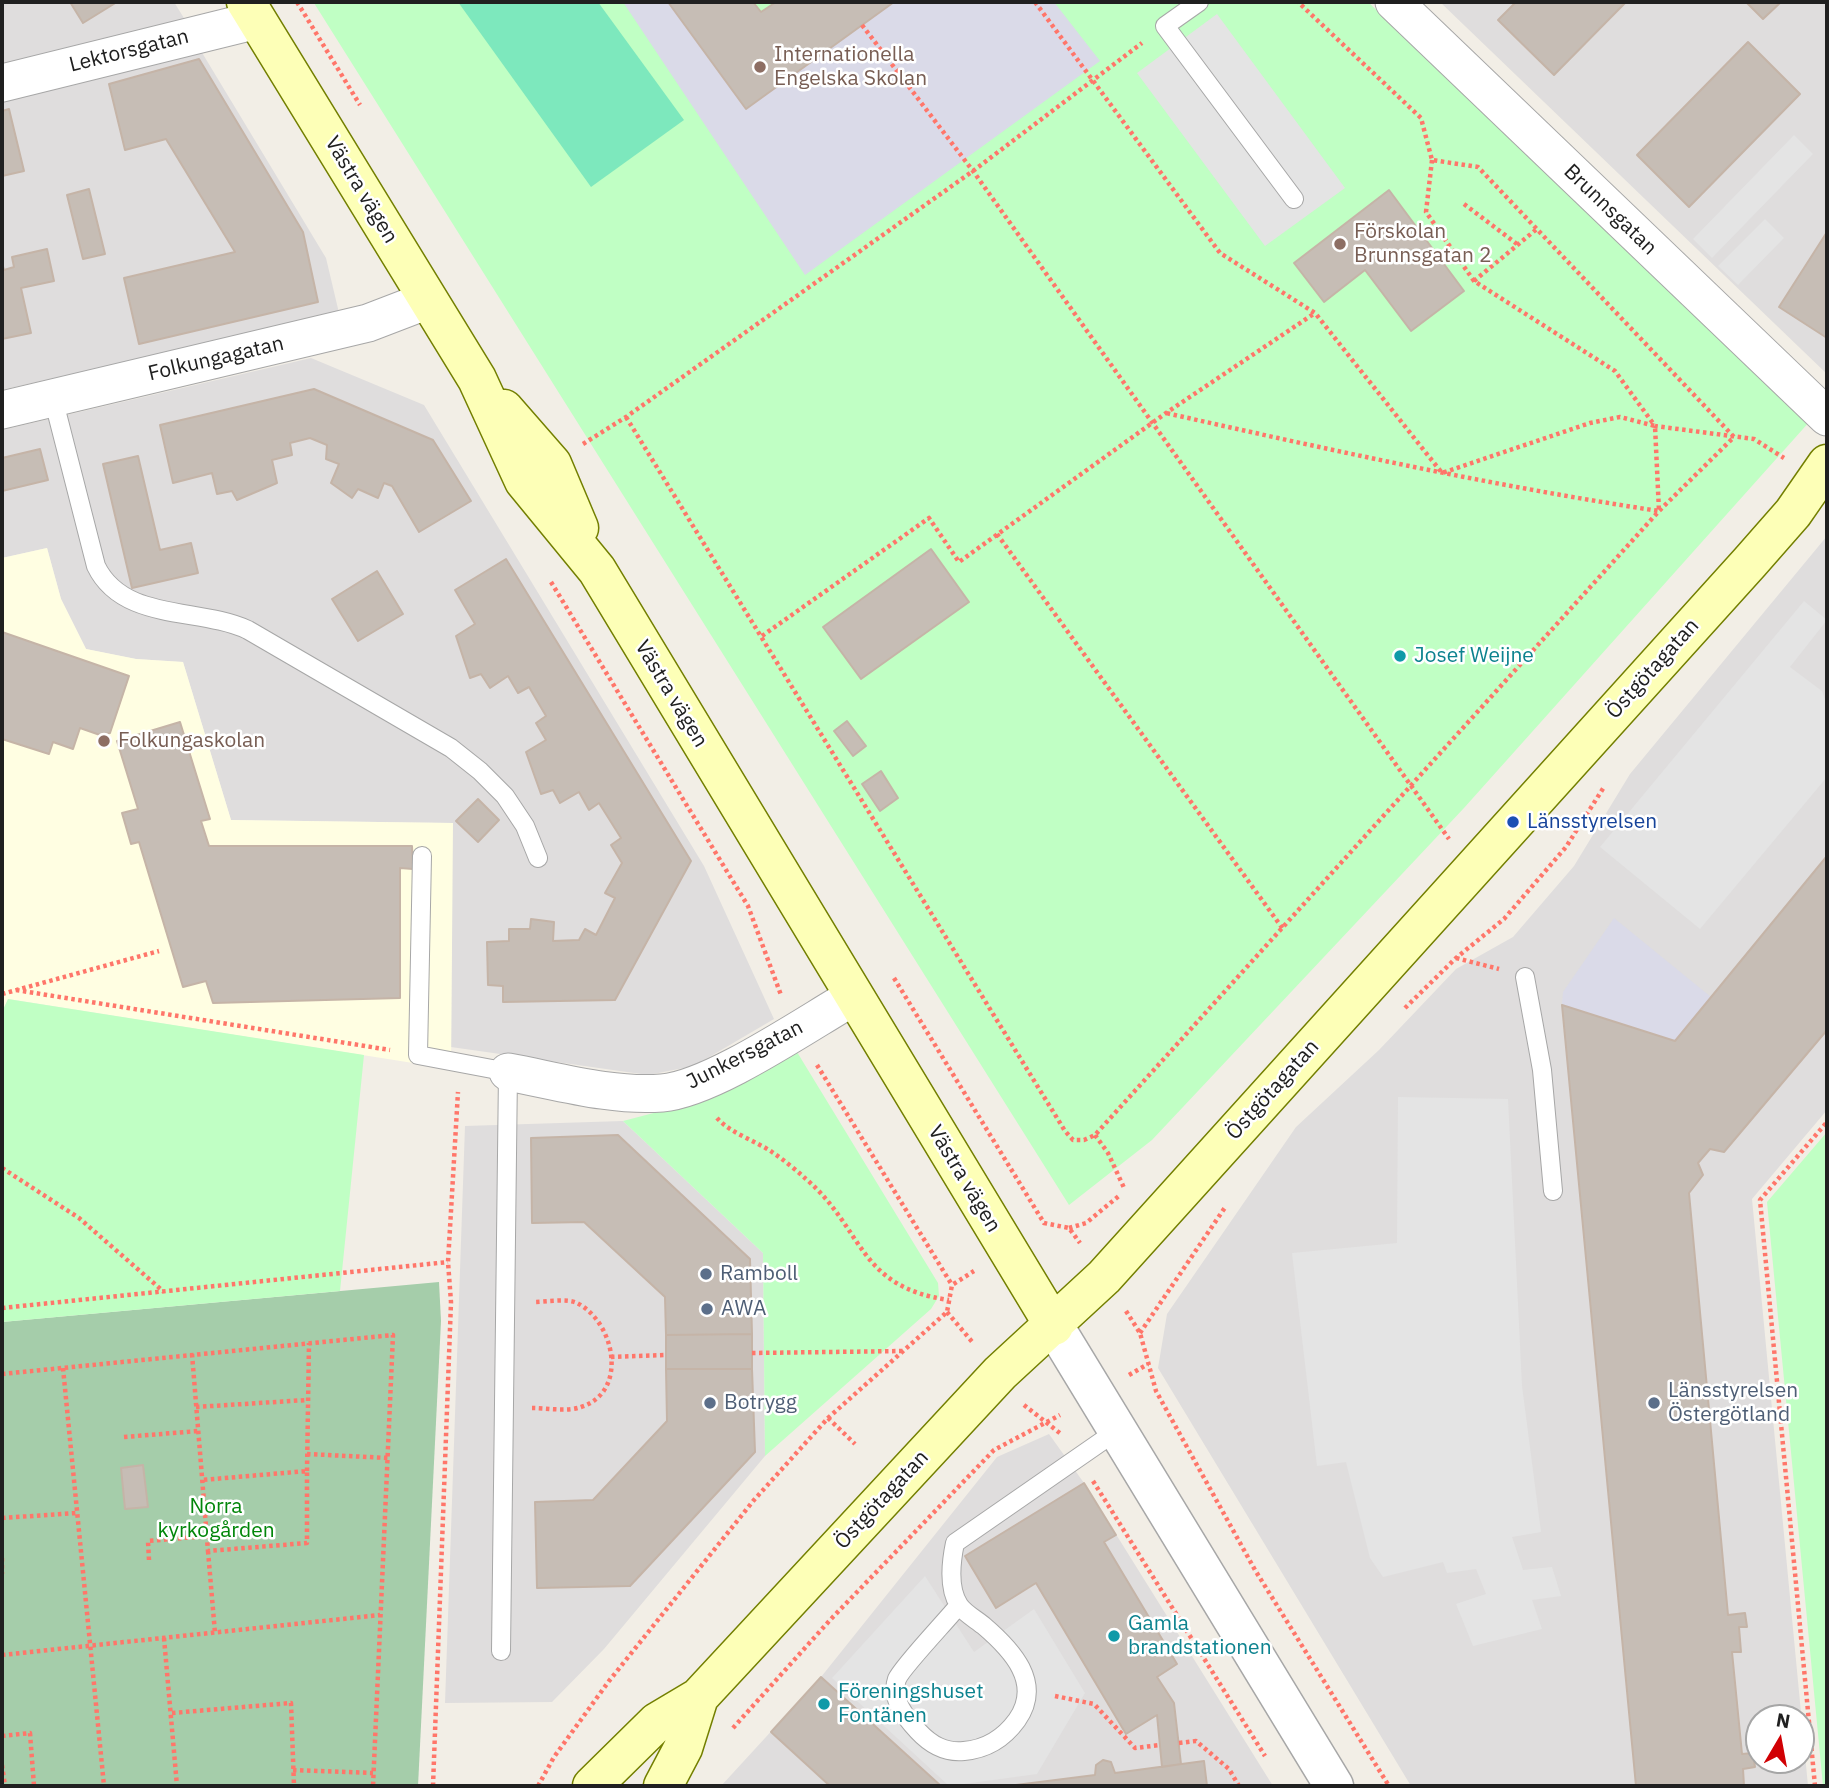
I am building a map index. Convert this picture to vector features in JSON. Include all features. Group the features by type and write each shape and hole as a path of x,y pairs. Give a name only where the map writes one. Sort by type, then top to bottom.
{"main road":[{"name":"Västra vägen","path":"252,11 477,379 524,481 597,570"},
{"name":"Västra vägen","path":"477,379 552,464 597,570 1054,1326"},
{"name":"Östgötagatan","path":"592,1786 619,1770 657,1723 699,1697 1000,1373 1104,1278 1750,562 1823,471"},
{"name":"Östgötagatan","path":"663,1786 683,1748 699,1697"}],"street":[{"name":"Brunnsgatan","path":"1394,2 1827,417"},
{"name":"Lektorsgatan","path":"2,83 252,11"},
{"name":"Folkungagatan","path":"2,410 368,323 428,300"},
{"name":"Junkersgatan","path":"508,1072 634,1093 664,1093 694,1086 853,997"},
{"name":"Västra vägen","path":"1054,1326 1334,1786"}],"lane":[{"path":"1199,2 1165,26 1294,199"},
{"path":"53,398 96,566 103,581 117,594 133,602 215,617 248,630 451,748 505,796 525,826 538,858"},
{"path":"422,856 418,1055 508,1072 500,1651"},
{"path":"1525,977 1542,1070 1552,1191"},
{"path":"959,1605 897,1679 897,1702 910,1722 929,1743 951,1753 971,1751 996,1742 1025,1709 1028,1691 1025,1672 1014,1656 959,1605 949,1566 956,1544 1118,1430"}],"path":[{"path":"297,2 367,117"},
{"path":"1035,2 1220,253 1315,313 1442,473"},
{"path":"1298,2 1422,118 1432,160 1426,212 1474,281 1615,372 1655,426 1659,511"},
{"path":"862,25 973,171 1151,424 1472,868"},
{"path":"552,464 626,417 973,171 1165,26"},
{"path":"1432,160 1478,167 1539,228 1734,437"},
{"path":"1464,204 1517,244"},
{"path":"1474,281 1539,228"},
{"path":"762,636 929,518 959,562 1166,413 1315,313"},
{"path":"1166,413 1442,473 1538,492 1659,511"},
{"path":"626,417 1073,1140 1084,1140 1095,1135 1659,511 1734,437"},
{"path":"1442,473 1590,423 1620,417 1655,426 1754,439 1823,471"},
{"path":"997,534 1283,929"},
{"path":"538,1786 554,1757 609,1681 754,1500 828,1418 907,1351 947,1312 952,1285 820,1071 772,978 748,906 550,579"},
{"path":"2,994 159,951"},
{"path":"889,970 1044,1223 1069,1228 1140,1333 1156,1391 1255,1570 1389,1786"},
{"path":"16,990 418,1055"},
{"path":"433,1786 451,1302 448,1262 460,1063"},
{"path":"694,1086 720,1121 773,1152 808,1181 881,1274 898,1286 923,1296 949,1300"},
{"path":"1815,1786 1760,1200 1827,1122"},
{"path":"1095,1135 1108,1153 1125,1190"},
{"path":"2,1168 79,1218 164,1292"},
{"path":"952,1285 1044,1223"},
{"path":"2,1308 448,1262"},
{"path":"503,1409 581,1407 602,1393 611,1375 611,1357 604,1331 593,1314 575,1302 505,1303"},
{"path":"2,1374 393,1335 373,1786"},
{"path":"208,1551 307,1543 309,1343"},
{"path":"752,1353 907,1351"},
{"path":"192,1354 215,1633"},
{"path":"611,1357 666,1354"},
{"path":"729,1733 831,1619 994,1450 1098,1395 1148,1364"},
{"path":"63,1368 103,1786"},
{"path":"196,1407 307,1400"},
{"path":"828,1418 855,1444"},
{"path":"1046,1423 1061,1434 1078,1456 1269,1763"},
{"path":"124,1437 198,1431"},
{"path":"307,1454 388,1458"},
{"path":"202,1480 307,1471"},
{"path":"2,1518 77,1513"},
{"path":"149,1560 148,1541 207,1536"},
{"path":"2,1559 2,1574"},
{"path":"2,1655 380,1615"},
{"path":"164,1638 177,1786"},
{"path":"1028,1691 1094,1704 1135,1748 1160,1745"},
{"path":"172,1713 291,1703 294,1786"},
{"path":"2,1736 30,1733 34,1786"},
{"path":"1179,1743 1195,1741 1230,1769 1239,1786"},
{"path":"2,1765 5,1786"},
{"path":"293,1770 373,1773"}],"shaded area":[{"path":"2,2 174,2 187,23 2,69"},
{"path":"623,2 668,2 746,109 894,2 1054,2 1100,61 805,275"},
{"path":"1440,2 1827,2 1827,374"},
{"path":"1217,14 1345,188 1265,246 1137,73"},
{"path":"201,51 326,258 339,313 2,390 2,101"},
{"path":"1794,135 1813,154 1712,258 1693,239"},
{"path":"1765,219 1784,238 1738,285 1718,266"},
{"path":"311,358 424,405 704,866 774,1019 694,1066 648,1075 451,1047 452,823 231,820 183,662 136,659 86,649 61,599 47,548 2,558 2,430"},
{"path":"1827,536 1827,1110 1752,1199 1800,1704 1745,1704 1745,1774 1807,1774 1808,1786 1411,1786 1158,1368 1167,1314 1296,1127 1379,1050 1456,969 1513,937 1574,866 1630,774"},
{"name":"Folkungaskolan","path":"47,548 61,599 86,649 136,659 183,662 231,820 453,823 451,1069 8,999 2,1012 2,558"},
{"path":"1804,601 1827,620 1790,667 1822,691 1827,706 1827,777 1700,929 1600,847"},
{"path":"1614,918 1711,997 1675,1041 1562,1005 1563,992"},
{"path":"1398,1097 1508,1099 1522,1386 1541,1532 1512,1537 1523,1570 1552,1567 1561,1596 1532,1600 1542,1629 1473,1646 1456,1604 1486,1594 1476,1569 1447,1573 1443,1562 1383,1577 1370,1558 1346,1462 1317,1466 1292,1253 1397,1243"},
{"path":"623,1121 763,1253 765,1456 604,1649 552,1702 445,1703 465,1126"},
{"path":"1049,1434 1084,1483 1273,1786 721,1786 821,1677 997,1457"},
{"path":"925,1576 974,1652 1034,1609 1085,1693 1037,1774 949,1786 832,1678"}],"green space":[{"path":"458,2 598,2 684,120 591,187"},
{"path":"1368,2 1811,420 1464,808 1152,1140 1069,1205 314,3"},
{"path":"8,999 364,1055 340,1291 2,1322 2,1012"},
{"path":"797,1052 938,1283 939,1296 931,1309 765,1456 763,1253 623,1121 715,1097"},
{"path":"1827,1132 1827,1786 1823,1786 1767,1202"},
{"name":"Norra kyrkogården","path":"439,1282 441,1321 418,1786 2,1786 2,1322"}],"building":[{"path":"70,2 117,2 83,23"},
{"name":"Internationella Engelska Skolan","path":"668,2 753,2 761,12 776,2 894,2 746,109"},
{"path":"1516,2 1626,2 1554,75 1498,20"},
{"path":"1746,2 1781,2 1763,19"},
{"path":"1748,42 1800,94 1689,207 1637,155"},
{"path":"199,59 303,232 318,302 139,344 124,278 235,252 166,139 125,150 109,84"},
{"path":"9,109 24,171 2,176 2,111"},
{"path":"89,189 105,254 83,259 67,195"},
{"path":"1389,190 1464,291 1411,331 1365,270 1324,302 1294,263"},
{"path":"1827,232 1827,338 1779,307"},
{"path":"47,249 54,281 21,288 31,333 2,339 2,263 4,270 14,267 12,257"},
{"path":"314,389 433,440 471,501 419,532 392,486 384,483 378,498 358,489 352,498 331,483 339,464 326,459 327,445 310,438 290,443 292,455 272,460 277,483 237,500 232,491 217,494 212,473 173,483 160,425"},
{"path":"40,449 48,480 2,491 2,458"},
{"path":"138,456 160,550 191,543 198,573 132,588 103,464"},
{"path":"931,549 969,602 861,679 823,627"},
{"path":"506,559 691,861 615,1000 503,1002 503,986 488,985 487,942 509,941 509,929 530,929 531,919 554,922 553,941 579,940 585,929 596,935 615,898 605,893 622,863 611,845 621,838 599,803 589,810 579,792 560,803 553,790 541,794 526,752 546,740 536,723 546,716 529,687 518,693 508,676 490,688 481,674 470,678 456,636 475,624 455,590"},
{"path":"377,571 403,614 358,641 332,599"},
{"path":"2,632 129,676 110,733 100,735 80,728 73,749 53,742 49,754 2,739"},
{"path":"847,721 866,746 853,756 834,731"},
{"path":"180,722 210,819 201,821 209,846 412,846 413,869 400,868 400,998 213,1003 206,981 183,987 139,842 131,844 122,813 138,809 117,741"},
{"path":"881,771 898,798 880,811 862,784"},
{"path":"478,799 499,820 478,842 456,821"},
{"name":"Länsstyrelsen Östergötland","path":"1827,856 1827,1030 1724,1152 1710,1149 1698,1163 1703,1175 1689,1193 1728,1615 1745,1613 1747,1627 1739,1627 1741,1652 1732,1652 1742,1754 1745,1754 1744,1786 1636,1786 1562,1005 1675,1041"},
{"path":"618,1135 750,1259 752,1334 666,1335 665,1297 584,1222 532,1223 531,1138"},
{"path":"752,1334 752,1369 666,1369 666,1335"},
{"path":"666,1369 752,1369 755,1452 630,1586 537,1588 535,1502 593,1500 667,1421"},
{"path":"143,1465 148,1507 125,1509 121,1468"},
{"name":"Gamla brandstationen","path":"1084,1483 1116,1535 1104,1542 1177,1664 1157,1677 1174,1703 1181,1764 1162,1767 1157,1715 1126,1734 1036,1583 996,1608 965,1556"},
{"name":"Föreningshuset Fontänen","path":"821,1677 941,1786 830,1786 771,1732"},
{"name":"Föreningshuset Fontänen","path":"1103,1760 1111,1762 1115,1773 1204,1761 1207,1786 1008,1786 1095,1775 1096,1765"}],"place":[{"name":"Internationella Engelska Skolan","path":"760,67"},
{"name":"Förskolan Brunnsgatan 2","path":"1340,244"},
{"name":"Josef Weijne","path":"1400,656"},
{"name":"Folkungaskolan","path":"104,741"},
{"name":"Länsstyrelsen","path":"1513,822"},
{"name":"Ramboll","path":"706,1274"},
{"name":"AWA","path":"707,1309"},
{"name":"Botrygg","path":"710,1403"},
{"name":"Länsstyrelsen Östergötland","path":"1654,1403"},
{"name":"Gamla brandstationen","path":"1114,1636"},
{"name":"Föreningshuset Fontänen","path":"824,1704"}]}
